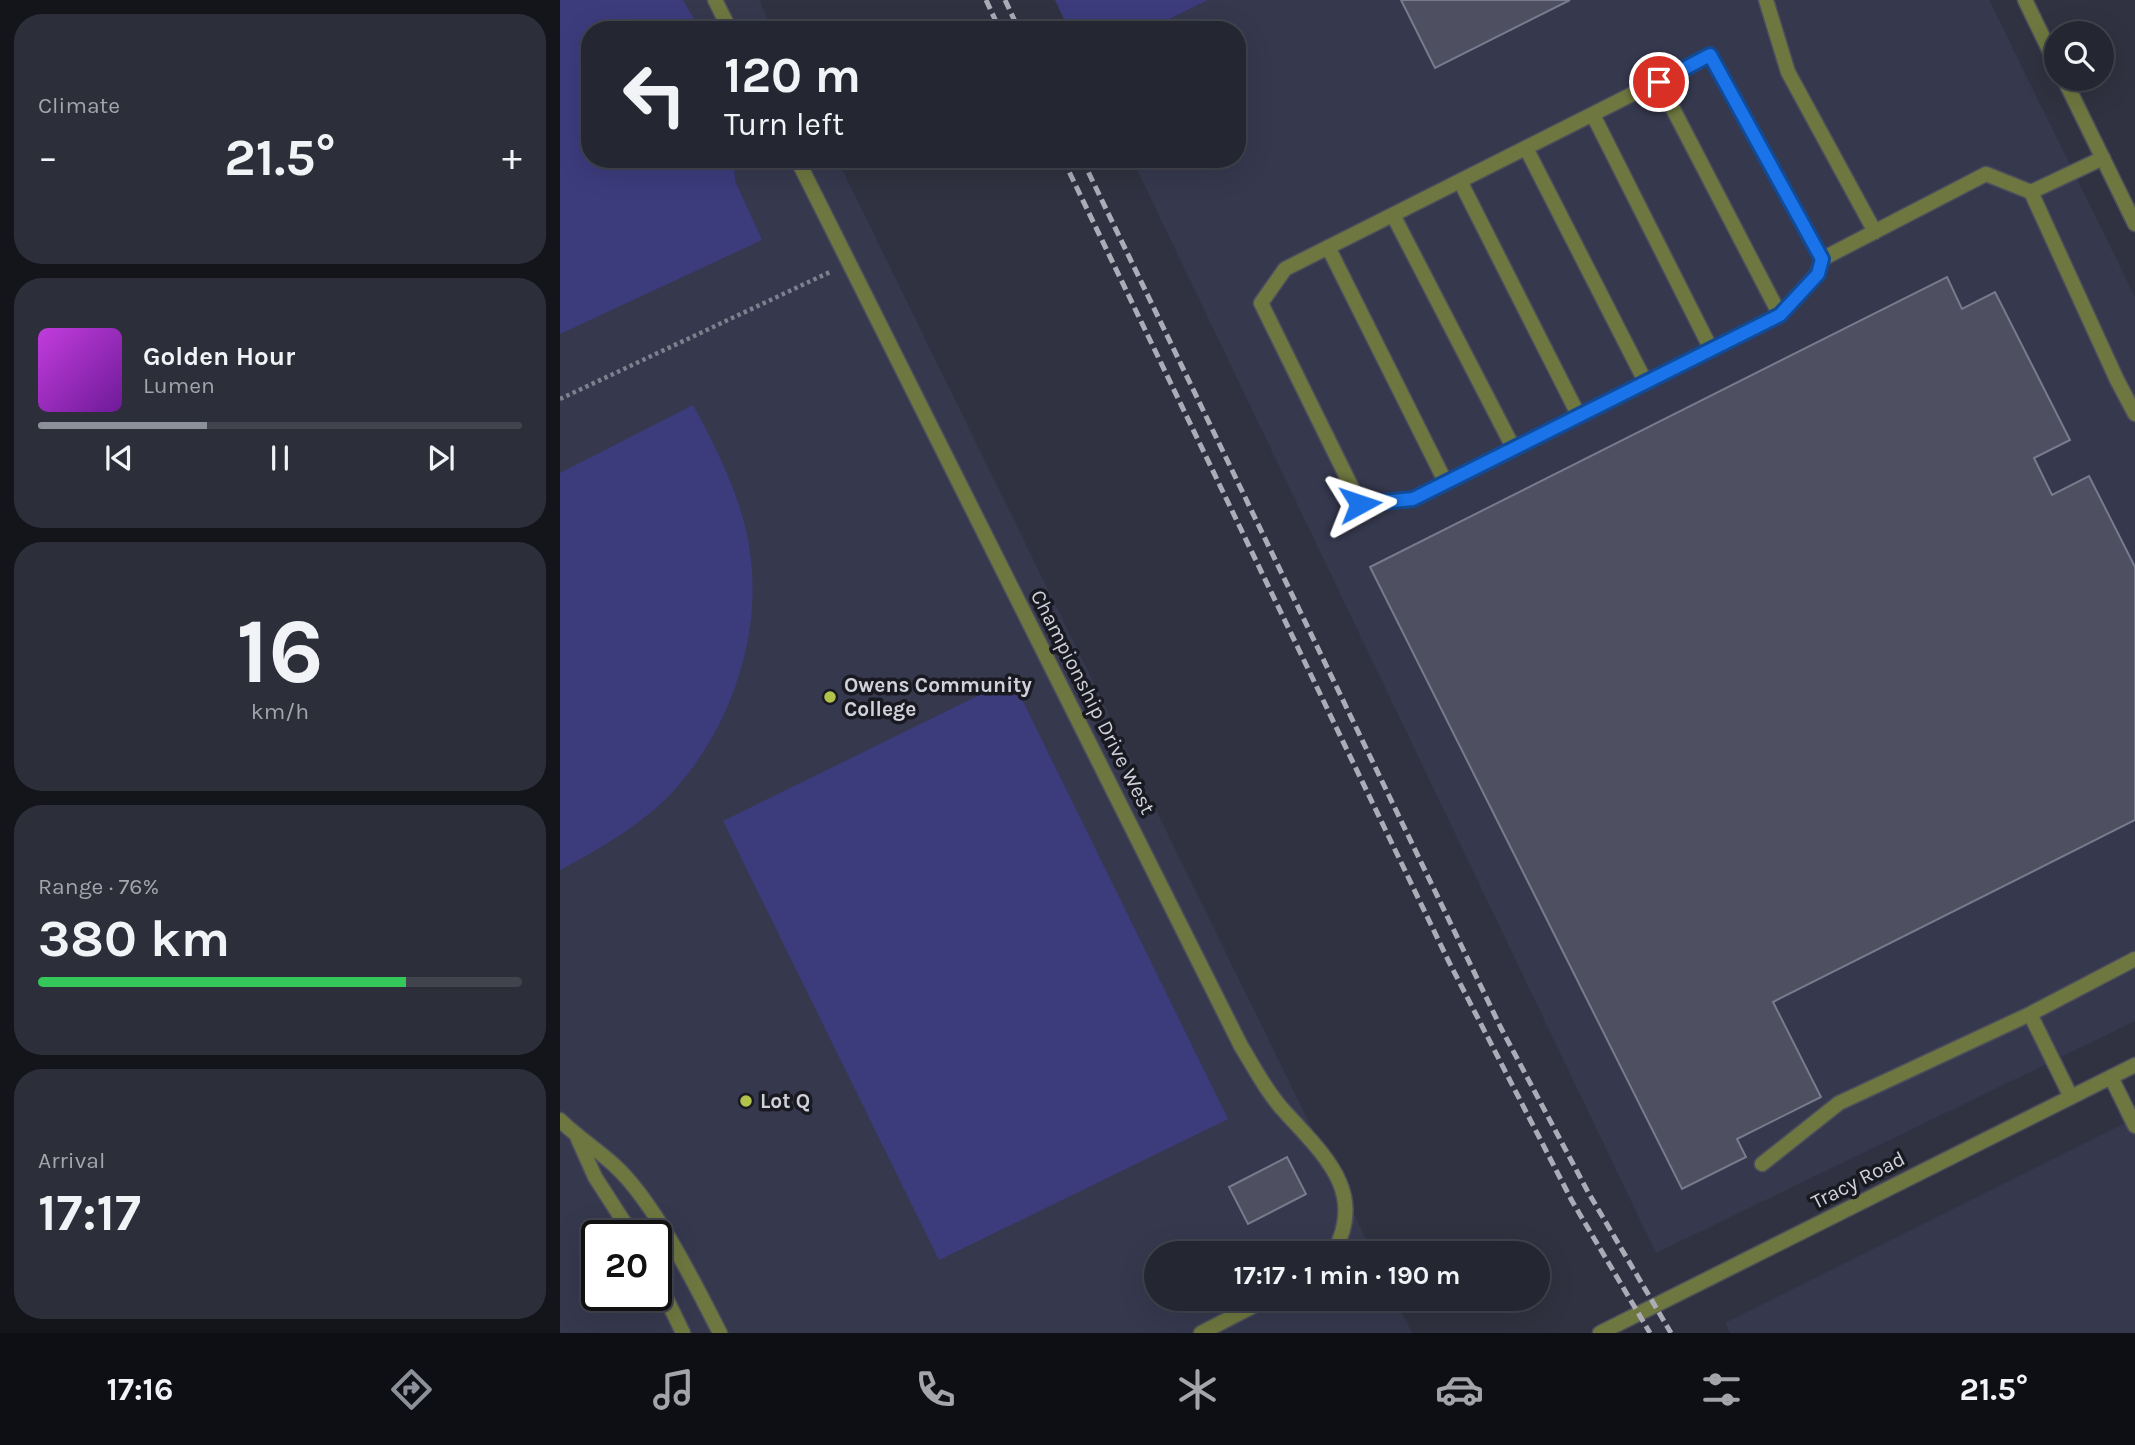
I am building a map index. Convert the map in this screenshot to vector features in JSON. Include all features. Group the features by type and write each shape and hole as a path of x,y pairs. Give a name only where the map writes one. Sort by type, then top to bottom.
{"street":[{"path":"715,0 726,21"},
{"path":"1766,0 1788,72 1875,232"},
{"path":"2025,0 2044,39"},
{"path":"1710,55 1822,259 1818,274 1780,315 1646,383 1413,499 1360,504 1261,303 1284,269 1659,82 1710,55"},
{"path":"1659,82 1780,315"},
{"path":"2070,91 2135,224"},
{"path":"1592,115 1711,349"},
{"path":"1525,148 1646,383"},
{"path":"2031,192 2102,158"},
{"name":"Championship Drive West","path":"802,168 1241,1046 1262,1082 1285,1113 1329,1161 1343,1189 1344,1222 1337,1241"},
{"path":"1822,259 1986,174 2031,192 2135,414"},
{"path":"1460,181 1579,416"},
{"path":"1393,215 1514,449"},
{"path":"1328,247 1446,483"},
{"path":"1762,1164 1839,1103 2030,1014 2135,958"},
{"path":"2030,1014 2071,1097"},
{"name":"Tracy Road","path":"1600,1333 2135,1065"},
{"path":"2111,1077 2135,1126"},
{"path":"560,1120 578,1138 615,1165 644,1200 720,1333"},
{"path":"578,1138 596,1177 623,1220"},
{"path":"672,1310 683,1333"},
{"path":"1201,1333 1244,1311"}],"path":[{"path":"560,399 849,263"}],"shaded area":[{"name":"Owens Community College","path":"560,0 759,0 769,21 581,21 581,168 841,168 1367,1241 1144,1241 1144,1311 1401,1311 1412,1333 560,1333"},
{"path":"560,0 683,0 695,21 581,21 581,168 734,168 735,181 762,240 560,334"},
{"path":"1055,0 1208,0 1165,21 1065,21"},
{"path":"1208,0 1989,0 2135,297 2135,1021 1656,1253 1136,168 1246,168 1246,21 1165,21"},
{"path":"693,405 729,479 745,526 753,596 742,665 731,699 716,731 676,788 636,824 560,870 560,473"},
{"path":"1012,679 1228,1119 939,1260 723,821"},
{"path":"2135,1118 2135,1333 1730,1333 1725,1323"}],"building":[{"path":"1401,0 1570,0 1435,68"},
{"path":"1947,277 1962,309 1995,292 2070,440 2034,458 2052,495 2089,476 2135,567 2135,820 1773,1002 1821,1097 1737,1139 1746,1157 1682,1189 1370,567"},
{"path":"1287,1157 1306,1194 1248,1224 1229,1187"}],"railway":[{"path":"986,0 996,21"},
{"path":"1005,0 1015,21"},
{"path":"1067,168 1448,960 1572,1201 1650,1333"},
{"path":"1086,168 1501,1028 1588,1192 1671,1333"}],"place":[{"name":"Owens Community College","path":"830,697"},
{"name":"Lot Q","path":"746,1101"}],"route":[{"path":"1360,504 1413,499 1674,369 1780,315 1818,274 1822,259 1710,55 1659,82"}]}
